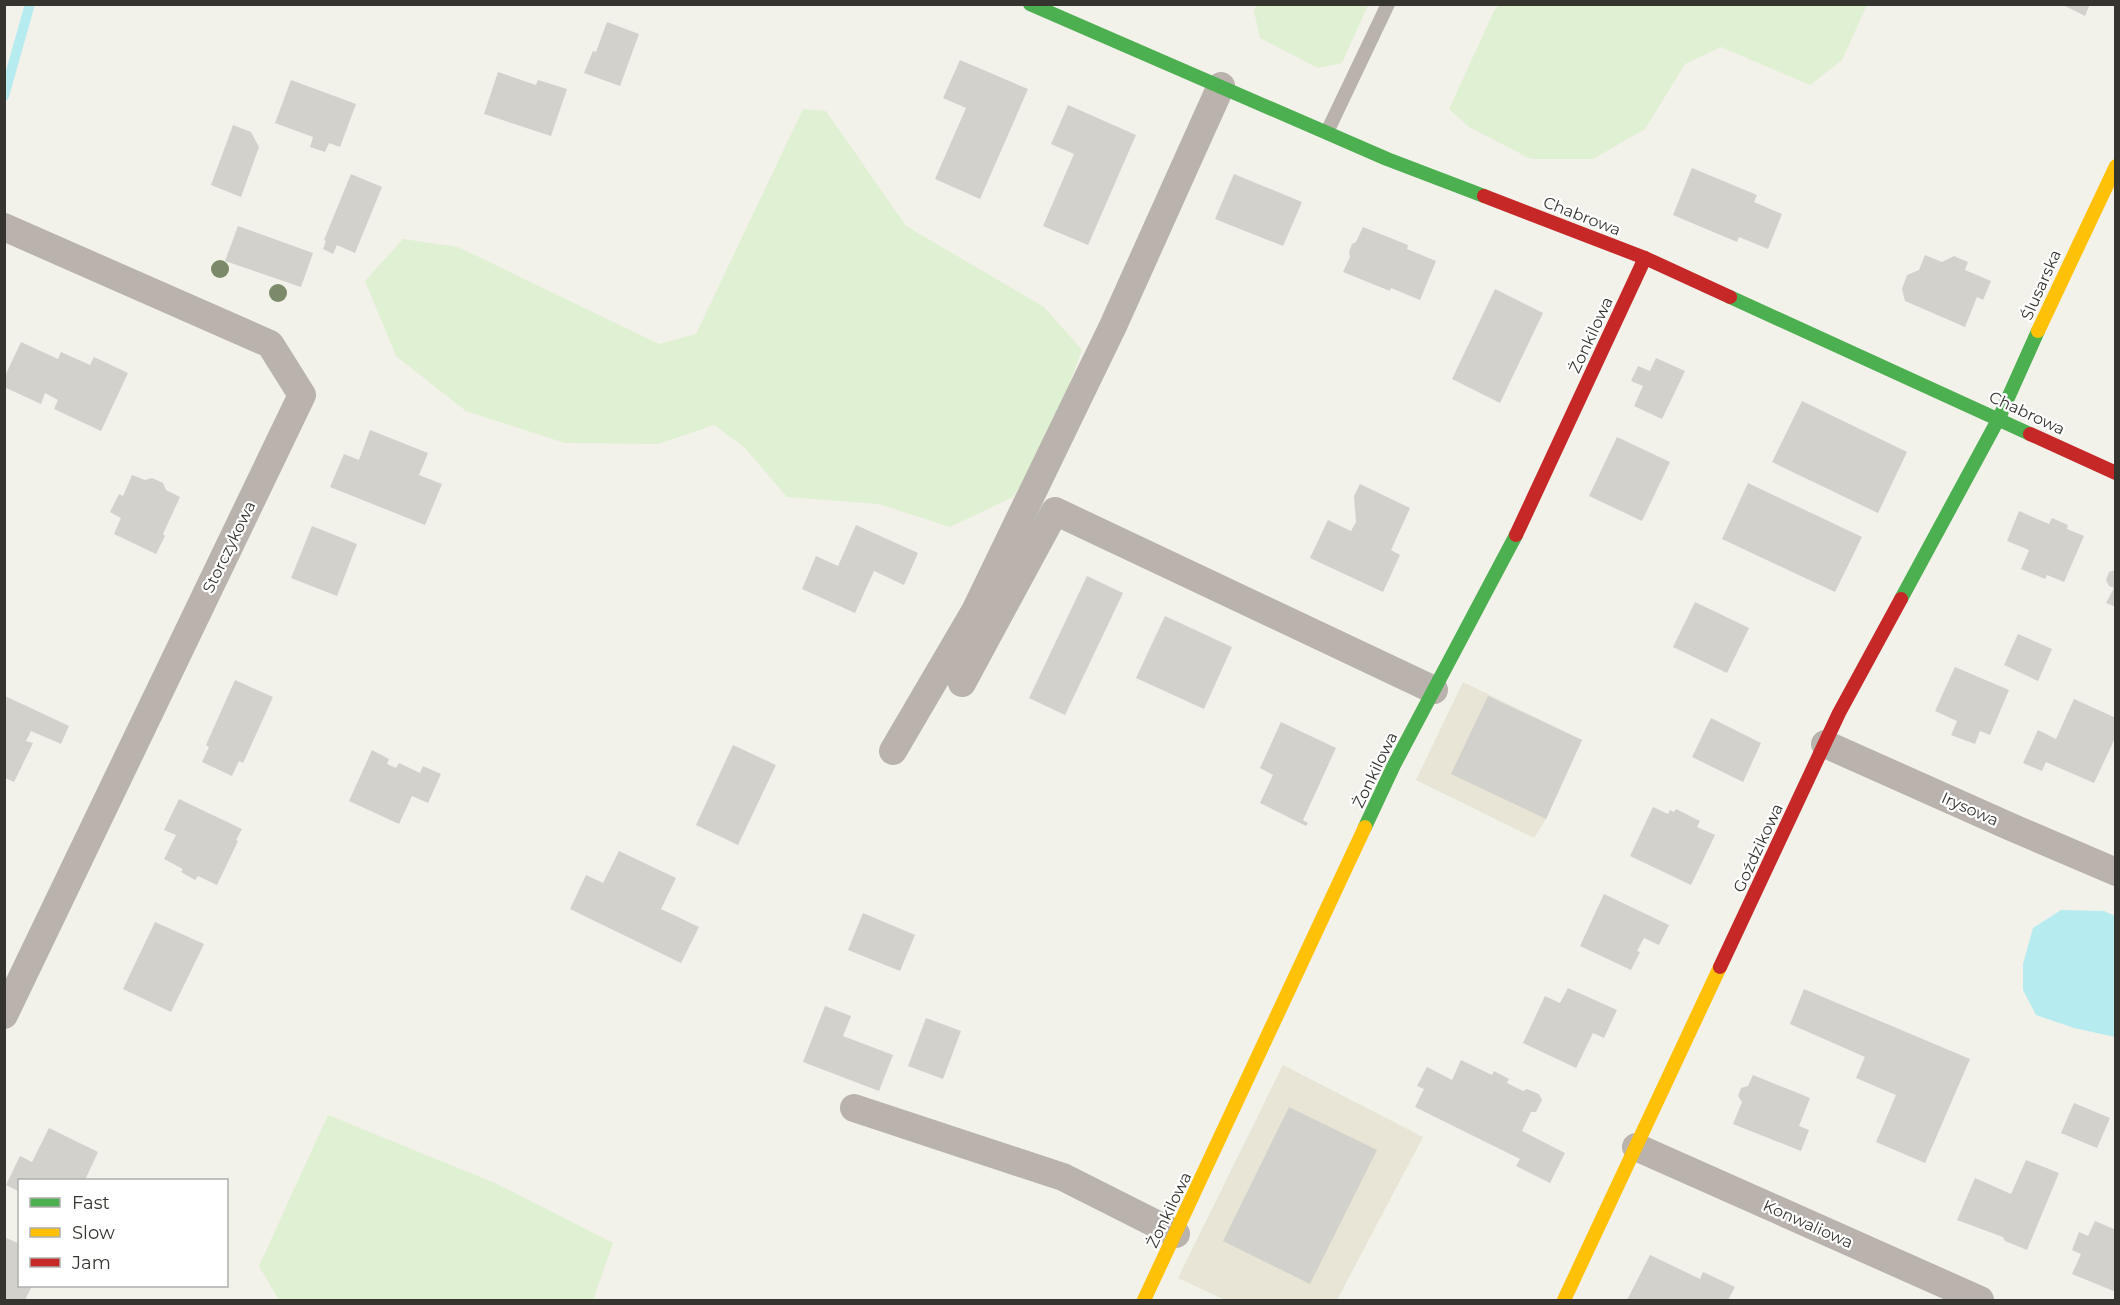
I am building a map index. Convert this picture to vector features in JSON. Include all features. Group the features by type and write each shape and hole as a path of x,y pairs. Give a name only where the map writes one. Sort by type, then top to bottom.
{"street":[{"name":"Chabrowa","path":"1030,4 1387,159 1645,258 2115,473"},
{"path":"893,751 980,601 1113,326 1221,86"},
{"name":"Ślusarska","path":"1999,418 2115,166"},
{"name":"Storczykowa","path":"4,227 270,344 302,395 4,1015"},
{"name":"Żonkilowa","path":"1144,1300 1394,765 1524,519 1645,258"},
{"name":"Goździkowa","path":"1564,1300 1839,713 1999,418"},
{"path":"962,683 1055,511 1434,690"},
{"name":"Irysowa","path":"1825,744 2115,872"},
{"path":"854,1108 1063,1177 1176,1234"},
{"name":"Konwaliowa","path":"1636,1148 1980,1300"}],"lane":[{"path":"1328,132 1388,4"}],"shaded area":[{"path":"1463,682 1582,740 1546,819 1534,838 1416,780"},
{"path":"1283,1065 1423,1137 1337,1300 1225,1300 1178,1278"}],"green space":[{"path":"1257,4 1368,5 1342,63 1318,68 1260,38 1254,11"},
{"path":"1499,5 1867,5 1842,60 1810,85 1721,47 1685,64 1645,129 1593,159 1531,159 1469,127 1449,109 1494,11"},
{"path":"803,109 826,111 906,226 1044,307 1082,350 1046,447 1013,497 950,527 879,504 787,497 745,448 714,425 658,444 565,443 466,411 396,356 365,281 403,239 458,247 659,344 696,334"},
{"path":"328,1115 495,1183 613,1243 593,1300 279,1300 259,1266"}],"water":[{"path":"2061,910 2104,911 2115,916 2115,1037 2074,1028 2036,1015 2023,990 2023,964 2033,928"}],"building":[{"path":"2061,4 2090,4 2085,16"},
{"path":"607,22 639,34 620,86 584,73 593,51 596,52"},
{"path":"960,60 1028,89 980,199 935,179 966,108 943,98"},
{"path":"498,72 536,85 538,80 567,89 551,136 484,114"},
{"path":"291,80 356,104 340,147 329,143 325,152 310,147 313,137 275,123"},
{"path":"1068,105 1136,135 1088,245 1043,226 1074,154 1051,144"},
{"path":"233,125 251,132 259,147 241,197 211,185"},
{"path":"1692,168 1757,195 1754,202 1782,214 1768,249 1739,237 1737,242 1673,215"},
{"path":"351,174 382,187 355,253 337,245 333,254 323,249 326,241 324,240"},
{"path":"1234,174 1302,202 1283,246 1215,219"},
{"path":"238,226 313,253 301,287 225,261"},
{"path":"1363,227 1408,245 1407,249 1436,261 1420,300 1343,272 1350,257 1352,244 1356,242"},
{"path":"1925,255 1942,262 1954,256 1968,262 1965,270 1991,281 1983,300 1977,297 1965,327 1905,301 1902,289 1907,275 1919,270"},
{"path":"1495,289 1543,313 1500,403 1452,379"},
{"path":"21,342 58,359 61,352 90,365 94,357 128,373 101,431 54,409 58,400 45,393 41,404 4,387 4,378"},
{"path":"1656,358 1685,371 1662,419 1634,406 1643,386 1631,381 1638,366 1650,371"},
{"path":"1802,401 1907,452 1878,513 1772,462"},
{"path":"370,430 428,453 419,475 442,484 425,525 330,487 344,454 359,460"},
{"path":"1617,437 1670,462 1642,521 1589,496"},
{"path":"132,475 145,480 152,478 163,483 166,490 180,497 156,554 114,534 121,518 110,512 119,494 123,496"},
{"path":"1748,483 1862,537 1835,592 1722,539"},
{"path":"1360,484 1410,508 1391,550 1400,555 1383,592 1310,558 1328,520 1351,531 1356,522 1354,496"},
{"path":"2019,511 2049,524 2052,518 2068,525 2067,529 2084,536 2064,582 2047,575 2045,579 2021,569 2029,550 2007,541"},
{"path":"856,525 918,553 904,585 874,571 855,613 802,589 816,556 838,566"},
{"path":"312,526 357,544 337,596 291,578"},
{"path":"2116,570 2116,607 2106,603 2114,588 2109,586 2106,580 2109,572"},
{"path":"1087,576 1123,593 1065,715 1029,698"},
{"path":"1695,602 1749,628 1727,673 1673,647"},
{"path":"1165,616 1232,647 1204,709 1136,678"},
{"path":"2018,634 2052,649 2038,681 2004,665"},
{"path":"1955,667 2009,690 1990,735 1980,731 1975,744 1951,735 1957,721 1935,711"},
{"path":"235,680 273,697 243,763 239,761 232,776 202,762 209,747 206,745"},
{"path":"5,696 69,726 61,744 31,731 26,741 33,743 14,782 5,778"},
{"path":"1488,696 1582,740 1546,819 1451,774"},
{"path":"2074,699 2116,718 2116,736 2094,783 2046,762 2042,771 2023,763 2038,730 2056,739"},
{"path":"1711,718 1761,743 1743,782 1692,757"},
{"path":"1281,722 1336,748 1303,820 1308,823 1306,826 1260,803 1273,775 1260,768"},
{"path":"733,745 776,765 738,845 696,825"},
{"path":"372,750 389,759 387,764 396,768 399,763 420,773 423,766 441,774 428,803 412,796 399,824 349,801"},
{"path":"179,799 242,829 217,885 198,876 195,880 181,872 183,869 164,859 176,835 164,830"},
{"path":"1653,807 1668,814 1670,810 1674,812 1676,809 1700,821 1697,827 1715,835 1691,885 1630,856"},
{"path":"619,851 676,878 661,909 699,927 681,963 570,909 586,875 603,883"},
{"path":"1604,894 1669,925 1659,945 1644,938 1631,970 1580,946"},
{"path":"863,913 915,935 900,971 848,950"},
{"path":"155,922 204,944 171,1012 123,989"},
{"path":"1568,988 1617,1010 1604,1038 1593,1033 1576,1068 1523,1043 1545,996 1560,1003"},
{"path":"1804,989 1970,1059 1925,1163 1876,1142 1896,1095 1856,1078 1865,1057 1790,1024"},
{"path":"825,1006 851,1016 843,1036 893,1055 879,1091 803,1062"},
{"path":"926,1018 961,1031 943,1079 908,1066"},
{"path":"1461,1060 1492,1075 1494,1071 1509,1079 1507,1083 1523,1091 1527,1089 1539,1094 1542,1100 1536,1112 1531,1112 1522,1131 1565,1153 1550,1183 1516,1166 1520,1159 1415,1107 1424,1089 1417,1086 1427,1067 1452,1080"},
{"path":"1753,1075 1810,1098 1799,1126 1809,1130 1801,1151 1733,1124 1742,1102 1738,1096 1741,1088 1748,1086"},
{"path":"2074,1103 2110,1118 2097,1148 2061,1133"},
{"path":"1289,1107 1377,1150 1310,1284 1223,1241"},
{"path":"49,1128 98,1152 85,1179 18,1179 18,1191 6,1185 20,1156 32,1162"},
{"path":"2026,1160 2059,1173 2027,1250 2005,1241 2003,1237 1957,1220 1975,1178 2011,1194"},
{"path":"2095,1221 2116,1230 2116,1292 2072,1274 2081,1254 2072,1250 2079,1232 2088,1236"},
{"path":"4,1237 18,1243 18,1287 32,1287 25,1300 4,1300"},
{"path":"1650,1255 1700,1279 1703,1272 1735,1287 1728,1300 1627,1300"}],"waterway":[{"path":"4,96 30,4"}],"traffic: fast":[{"path":"1030,4 1387,159 1484,196"},
{"path":"1730,297 2030,434"},
{"path":"1901,599 1999,418 2038,331"},
{"path":"1365,827 1394,765 1516,535"}],"traffic: slow":[{"path":"2038,331 2116,166"},
{"path":"1144,1300 1365,827"},
{"path":"1564,1300 1720,967"}],"traffic: jam":[{"path":"1484,196 1645,258 1730,297"},
{"path":"1516,535 1645,258"},
{"path":"2030,434 2116,473"},
{"path":"1720,967 1839,713 1901,599"}]}
